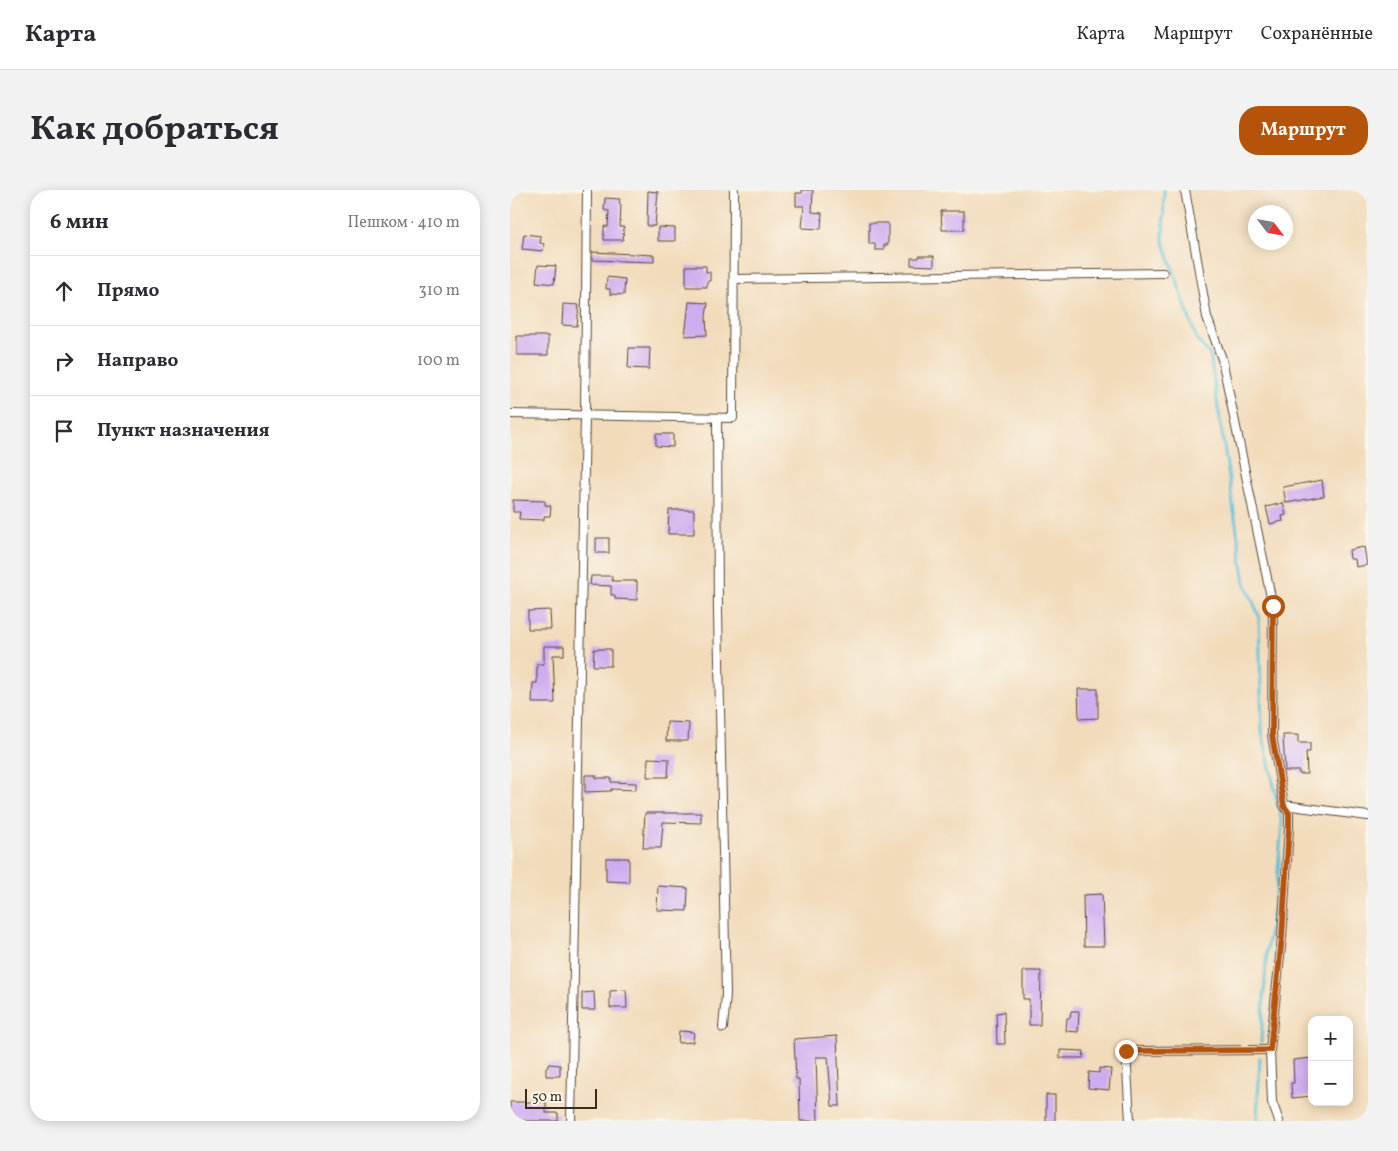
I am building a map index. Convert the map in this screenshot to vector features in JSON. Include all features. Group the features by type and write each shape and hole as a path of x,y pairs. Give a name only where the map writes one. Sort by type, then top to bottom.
{"street":[{"path":"571,1121 585,416 587,190"},
{"path":"510,414 733,418 734,190"},
{"path":"1185,190 1207,316 1222,359 1273,606 1272,735 1284,806 1289,813 1282,937 1270,1050 1272,1102 1279,1121"},
{"path":"734,278 1163,273"},
{"path":"717,418 718,613 726,995 723,1028"},
{"path":"1284,806 1368,816"},
{"path":"1130,1121 1126,1051 1270,1050"}],"building":[{"path":"802,190 813,190 812,212 822,213 821,229 802,228 804,206 796,206 796,193 802,193"},
{"path":"648,191 658,192 655,226 647,226"},
{"path":"605,198 620,199 620,227 624,227 623,240 604,240 604,226 608,227 609,211 604,210"},
{"path":"941,211 964,211 964,230 942,230"},
{"path":"869,223 888,223 888,245 884,245 884,250 875,250 875,244 869,244"},
{"path":"658,227 675,228 675,241 658,241"},
{"path":"524,234 541,236 540,243 544,244 543,251 522,249"},
{"path":"592,252 654,255 654,262 592,260"},
{"path":"919,256 934,256 934,266 911,265 911,258 919,258"},
{"path":"538,265 556,266 554,284 536,282"},
{"path":"686,266 706,266 706,272 710,272 710,281 707,281 707,287 686,287"},
{"path":"607,277 625,279 624,295 610,294 610,289 606,289"},
{"path":"689,302 708,303 706,316 707,335 685,336"},
{"path":"563,304 579,305 577,326 562,325"},
{"path":"517,336 548,336 548,355 517,355"},
{"path":"629,348 650,348 649,369 628,368"},
{"path":"656,434 673,434 673,447 656,446"},
{"path":"1322,480 1324,496 1286,503 1283,487"},
{"path":"513,500 545,501 545,505 551,506 550,516 544,516 544,520 519,519 520,512 513,512"},
{"path":"1283,503 1286,515 1282,516 1283,521 1270,524 1266,507"},
{"path":"669,510 694,510 694,534 668,534"},
{"path":"596,538 609,538 609,553 596,553"},
{"path":"1364,547 1367,565 1356,567 1355,559 1350,559 1349,550"},
{"path":"591,576 612,576 612,581 637,581 637,600 615,599 615,595 611,595 611,586 590,585"},
{"path":"550,610 551,629 528,629 528,611"},
{"path":"544,646 564,646 564,655 553,655 555,703 532,703 533,683 537,683 537,664 544,664"},
{"path":"594,649 611,649 611,666 593,666"},
{"path":"1078,689 1098,689 1098,718 1079,719"},
{"path":"667,722 689,723 688,741 666,741"},
{"path":"1283,735 1298,735 1298,743 1310,743 1310,752 1306,752 1307,774 1299,774 1299,771 1285,771"},
{"path":"648,758 669,759 668,777 647,777"},
{"path":"585,775 596,775 596,778 611,778 611,782 636,783 636,790 611,789 611,791 585,792"},
{"path":"645,813 701,813 701,823 663,822 661,848 643,848"},
{"path":"606,858 629,858 629,882 606,881"},
{"path":"658,886 688,888 687,911 657,910"},
{"path":"1102,894 1104,946 1084,946 1083,895"},
{"path":"1023,971 1041,971 1040,1025 1029,1025 1029,999 1023,999"},
{"path":"626,990 627,1008 610,1008 610,991"},
{"path":"594,992 595,1010 582,1010 582,993"},
{"path":"1071,1011 1079,1011 1078,1032 1066,1031 1067,1018 1070,1018"},
{"path":"1004,1012 1005,1044 997,1044 996,1013"},
{"path":"679,1031 694,1032 693,1042 678,1043"},
{"path":"837,1036 840,1106 832,1106 828,1057 816,1057 818,1121 800,1121 799,1079 796,1079 794,1039"},
{"path":"1060,1050 1084,1051 1083,1058 1060,1058"},
{"path":"1308,1058 1308,1096 1292,1098 1291,1083 1294,1083 1293,1060"},
{"path":"548,1064 560,1065 560,1076 546,1076"},
{"path":"1099,1068 1111,1069 1109,1090 1088,1088 1089,1072 1099,1073"},
{"path":"1046,1095 1055,1095 1055,1121 1046,1121"},
{"path":"510,1102 546,1102 546,1113 558,1113 558,1121 510,1121"}],"waterway":[{"path":"1164,190 1163,240 1197,340 1210,355 1245,583 1259,616 1262,731 1282,824 1276,893 1267,948 1261,1042"},
{"path":"1257,1121 1260,1058"}],"route":[{"path":"1126,1051 1270,1050 1282,937 1289,827 1289,813 1284,806 1272,735 1273,606"}]}
